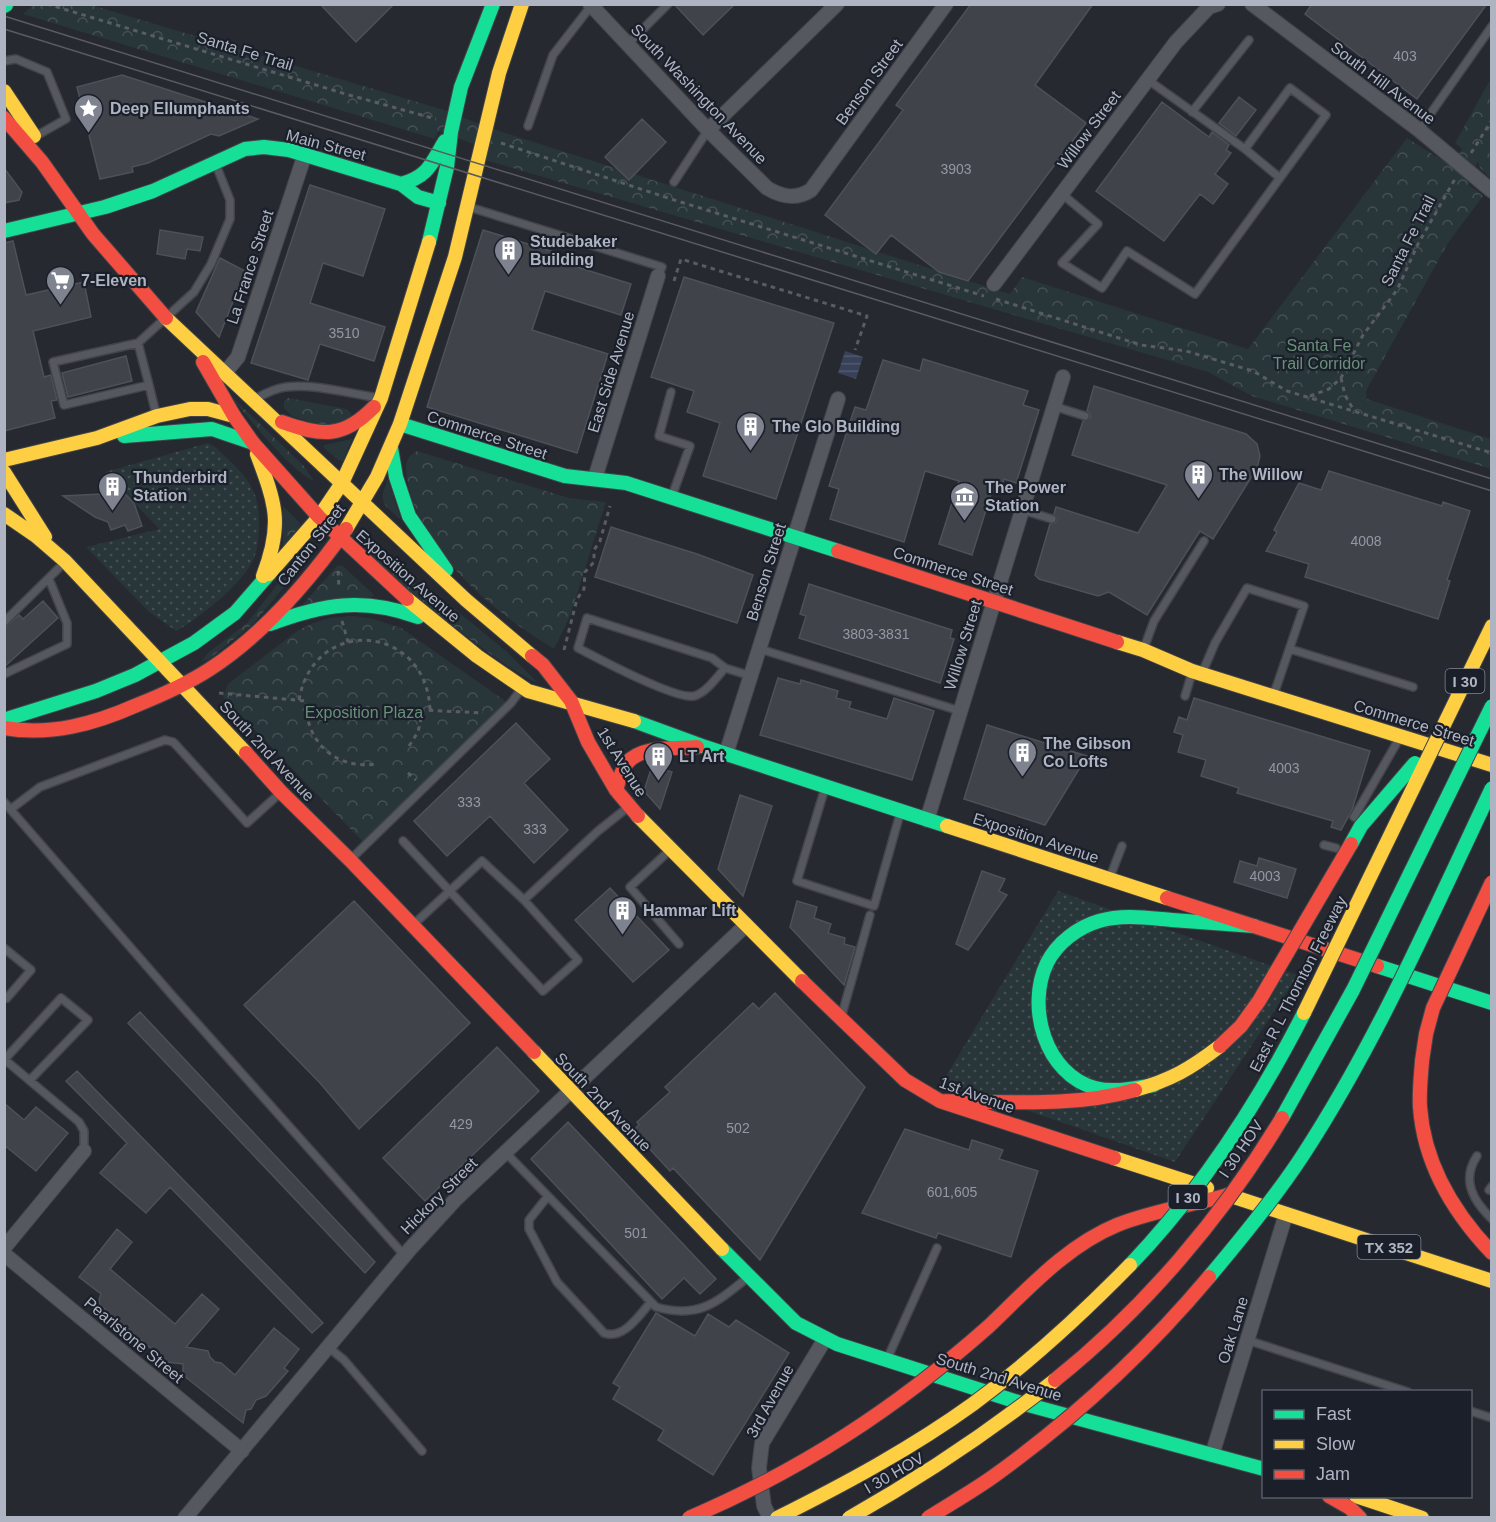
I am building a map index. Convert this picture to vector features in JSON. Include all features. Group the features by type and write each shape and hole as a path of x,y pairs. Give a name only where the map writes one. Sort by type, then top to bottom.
{"main road":[{"path":"439,203 461,87 493,4"},
{"path":"466,207 499,73 522,4"},
{"path":"4,91 34,137 42,162"},
{"path":"4,118 42,162"},
{"path":"401,184 419,178 428,171 451,132"},
{"name":"Main Street","path":"4,231 105,207 153,191 245,149 264,147 305,154 401,184 410,195 439,203"},
{"name":"Exposition Avenue","path":"42,162 78,213 165,318 194,346 219,378 234,416 253,443 319,517 397,591 477,656 522,688 627,718 705,747 901,812 1254,926 1287,932 1491,1002"},
{"name":"Canton Street","path":"4,722 10,718 96,691 161,662 194,643 228,618 250,598 319,517 342,483 381,398 424,261 439,203"},
{"name":"Canton Street","path":"4,728 31,732 82,725 113,715 182,684 210,669 233,652 262,627 316,571 364,504 391,448 455,257 466,207"},
{"name":"Exposition Avenue","path":"219,378 253,400 466,600 543,665 571,701"},
{"path":"274,419 312,433 335,432 356,425 368,415 381,398"},
{"path":"4,460 98,438 157,416 190,409 208,409 234,416"},
{"name":"Commerce Street","path":"400,424 565,476 626,483 1143,650 1197,672 1491,765"},
{"path":"98,438 212,429 253,443 272,496 277,525 261,584"},
{"path":"391,448 396,477 409,516 466,600"},
{"name":"South 2nd Avenue","path":"4,472 51,546 281,792 350,860 748,1277 796,1323 825,1339 1021,1403 1262,1469"},
{"name":"South 2nd Avenue","path":"4,514 51,546"},
{"path":"262,627 319,607 348,603 377,604 399,609 439,626"},
{"name":"East R L Thornton Freeway","path":"777,1518 825,1495 912,1445 993,1390 1044,1350 1095,1302 1137,1258 1186,1199 1227,1144 1271,1075 1304,1015 1491,626"},
{"name":"1st Avenue","path":"571,701 588,742 616,790 629,807 841,1020 905,1080 940,1101 1491,1281"},
{"name":"I 30 HOV","path":"849,1518 932,1470 995,1427 1074,1365 1135,1306 1206,1227 1264,1146 1306,1077 1371,952 1491,706"},
{"path":"940,1101 1066,1100 1112,1097 1154,1085 1185,1072 1221,1046 1259,1001 1360,826 1439,735"},
{"path":"616,790 628,761 636,756 656,750 705,747"},
{"path":"1476,770 1486,749"},
{"path":"928,1518 1016,1459 1058,1427 1120,1372 1200,1290 1254,1223 1303,1155 1372,1037 1491,788"},
{"path":"1491,882 1433,1008 1422,1061 1420,1109 1425,1140 1434,1169 1458,1212 1491,1253"},
{"path":"1154,1085 1117,1090 1094,1088 1076,1079 1065,1070 1052,1053 1041,1026 1039,992 1047,962 1069,936 1100,920 1129,916 1254,926"},
{"path":"1358,1010 1387,953"},
{"name":"I 30 HOV","path":"1089,1369 1127,1334 1189,1269 1251,1190 1299,1116"},
{"path":"689,1518 758,1487 808,1461 885,1410 965,1348 1047,1272 1093,1238 1137,1218 1228,1195"},
{"path":"1032,1417 1057,1397"},
{"path":"1331,1498 1350,1508 1360,1518"},
{"path":"1359,1498 1422,1518"},
{"name":"I 30 HOV","path":"875,1518 897,1506"}],"street":[{"path":"708,130 837,4"},
{"name":"Benson Street","path":"791,196 802,196 811,190 946,4"},
{"name":"South Hill Avenue","path":"1252,4 1419,130 1491,191"},
{"name":"South Washington Avenue","path":"591,5 708,130 767,188 777,194 791,196"},
{"name":"Willow Street","path":"994,284 1176,42 1211,5"},
{"name":"La France Street","path":"219,378 238,357 305,154"},
{"name":"East Side Avenue","path":"595,478 658,276"},
{"name":"Willow Street","path":"927,820 1063,377"},
{"name":"Benson Street","path":"726,754 838,399"},
{"name":"Hickory Street","path":"185,1518 404,1255 455,1200 746,926"},
{"path":"5,1249 84,1151"},
{"name":"Oak Lane","path":"1212,1455 1286,1214"},
{"name":"Pearlstone Street","path":"5,1249 242,1451"},
{"name":"3rd Avenue","path":"770,1518 764,1506 759,1468 762,1443 825,1339"}],"lane":[{"path":"628,44 668,4"},
{"path":"528,126 553,56 591,5"},
{"path":"1419,130 1491,26"},
{"path":"1192,112 1249,40"},
{"path":"4,61 16,59 47,72 66,119 34,137"},
{"path":"1148,80 1245,149 1280,178"},
{"path":"1062,194 1098,224 1062,263 1102,288 1127,251 1195,294 1326,115 1290,88 1245,149"},
{"path":"674,182 708,130"},
{"path":"149,385 64,405 53,362 138,343 194,292 211,264 230,219 230,200 215,163"},
{"path":"466,207 662,267 658,276"},
{"path":"138,343 157,416"},
{"path":"253,400 286,387 312,388 381,398"},
{"path":"671,392 658,436 690,446 672,498"},
{"path":"1053,406 1085,416"},
{"path":"1022,510 1052,519"},
{"path":"1143,650 1154,621 1204,541"},
{"path":"4,622 65,561"},
{"path":"4,674 67,644 68,623 49,579"},
{"path":"1185,696 1247,588 1304,606 1273,696"},
{"path":"725,668 701,693 691,697 651,684 578,648 587,618 712,658 725,668 751,676"},
{"path":"759,649 960,711"},
{"path":"1290,649 1413,687"},
{"path":"350,860 500,714 522,688"},
{"path":"1352,820 1401,736"},
{"path":"11,809 40,787 165,740 177,746 247,823 281,792"},
{"path":"825,787 797,881 874,906 901,812"},
{"path":"4,802 171,994 404,1255"},
{"path":"524,900 598,831 629,807"},
{"path":"1330,858 1341,838"},
{"path":"403,841 450,891 543,991 578,960 524,900 482,861 450,891 412,926"},
{"path":"1324,844 1336,848"},
{"path":"1110,880 1122,846"},
{"path":"671,849 630,887 679,944"},
{"path":"841,1020 870,915"},
{"path":"4,948 31,970 7,998 4,996"},
{"path":"30,1080 88,1020 61,998 5,1059 79,1122 84,1131 84,1151"},
{"path":"505,1152 656,1307 673,1312 691,1312 708,1306 748,1277"},
{"path":"1477,1156 1470,1166 1468,1179 1473,1195 1491,1219"},
{"path":"548,1196 529,1220 529,1229 557,1282 604,1333 611,1336 624,1331 651,1302"},
{"path":"887,1360 936,1248"},
{"path":"1247,1340 1402,1390"},
{"path":"328,1347 344,1360 422,1451"},
{"path":"1472,1412 1491,1418"}],"path":[{"name":"Santa Fe Trail","path":"47,4 337,92 436,119"},
{"path":"1469,155 1491,120"},
{"name":"Santa Fe Trail","path":"1341,378 1363,335 1398,290 1418,244 1456,176"},
{"path":"674,280 681,259 867,316 855,350"},
{"path":"1309,397 1329,388 1341,378 1345,395 1354,410"},
{"path":"564,650 577,599 584,589 585,572 594,562 594,550 600,541 610,506"},
{"path":"338,569 339,597"},
{"path":"340,613 348,642"},
{"path":"299,700 305,676 312,665 332,648 348,642 366,640 379,642 402,652 420,671 426,682 430,710"},
{"path":"219,693 306,701 305,712 312,734 326,752 346,763 376,764"},
{"path":"409,746 418,732 423,710 500,714"}],"green space":[{"name":"Santa Fe Trail Corridor","path":"33,5 91,5 441,109 493,129 1010,294 1022,277 1248,349 1407,138 1451,166 1462,149 1455,143 1491,78 1491,179 1480,168 1478,162 1468,178 1469,185 1483,196 1448,243 1366,393 1367,399 1491,439 1491,469 1252,396 1208,372 485,160 488,149 438,131 435,139 23,14"},
{"path":"231,396 304,466 314,481 282,456"},
{"path":"288,398 347,409 351,413 351,420 325,427 292,416 284,408 284,401"},
{"path":"352,439 343,461 338,460 323,447 324,445"},
{"path":"208,443 219,450 237,468 253,491 259,518 257,547 251,564 228,592 207,610 176,631 149,612 86,547 159,529 105,472"},
{"path":"417,451 569,498 606,502 570,616 554,649 508,618 462,577 443,555 426,530 414,505 407,478 407,462 410,456"},
{"path":"388,480 399,518 383,502 383,493"},
{"path":"283,506 300,523 300,526 283,547"},
{"path":"367,543 376,546 416,584 456,610 507,652 537,682 524,676 477,644 422,601 380,563 368,550"},
{"path":"313,547 308,558 254,623 209,659 201,662 208,653 248,622 280,581"},
{"path":"338,565 343,566 375,596 303,604"},
{"name":"Exposition Plaza","path":"353,616 374,619 401,628 504,700 506,705 364,843 223,697 228,684 297,631 330,618"},
{"path":"1058,891 1298,975 1175,1162 943,1081"}],"water":[{"path":"845,351 863,357 856,379 838,373"}],"building":[{"path":"320,4 394,4 356,42"},
{"path":"674,4 735,4 703,35"},
{"path":"971,4 1093,4 1035,85 1086,123 968,281 939,272 891,235 876,254 825,215 903,110 896,105"},
{"path":"1312,4 1487,4 1417,99 1305,14"},
{"path":"122,75 258,119 219,136 211,134 148,163 132,167 133,172 100,179 77,87"},
{"path":"1239,97 1256,110 1236,136 1219,123"},
{"path":"1162,102 1209,137 1212,132 1229,145 1226,150 1231,153 1215,174 1228,184 1213,204 1200,194 1164,241 1096,191"},
{"path":"642,119 666,142 629,180 605,157"},
{"path":"4,168 22,192 19,200 4,203"},
{"path":"310,185 385,209 363,276 323,263 310,303 385,327 374,361 320,344 308,380 251,363"},
{"path":"160,230 203,237 200,251 187,249 185,259 157,254"},
{"path":"483,230 557,253 555,260 631,284 621,315 545,291 532,330 608,354 577,453 427,407"},
{"path":"13,241 26,295 84,282 91,317 33,331 44,377 51,375 57,400 51,401 55,418 4,431 4,243"},
{"path":"220,258 245,271 219,337 196,312"},
{"path":"684,277 834,323 776,499 703,476 720,423 687,412 694,391 651,377"},
{"path":"126,356 132,381 68,397 62,373"},
{"path":"923,359 1028,391 1023,405 1039,410 1016,483 1004,479 1000,493 992,491 972,555 939,544 959,481 925,471 904,542 830,519 839,489 829,486 855,407 866,410 883,360 920,371"},
{"name":"The Willow","path":"1094,386 1246,434 1257,444 1260,456 1257,468 1213,539 1200,531 1147,615 1109,592 1098,596 1039,579 1035,575 1050,524 1057,520 1054,514 1056,507 1138,533 1167,485 1072,455 1083,421 1090,418 1087,411"},
{"path":"1329,471 1442,506 1443,502 1470,511 1447,580 1450,581 1438,619 1305,577 1309,564 1266,551 1277,532 1274,530 1299,483 1321,490"},
{"name":"Thunderbird Station","path":"120,489 134,503 142,526 128,531 125,525 111,530 108,522 95,517 63,496 102,494 112,497"},
{"path":"611,527 697,554 753,575 737,623 595,577"},
{"path":"809,584 952,630 950,638 954,639 940,683 799,638 806,616 800,614"},
{"path":"43,601 58,618 4,667 4,628 19,615 23,619"},
{"path":"778,678 800,684 801,680 838,691 836,698 851,702 849,708 887,719 894,698 934,711 912,780 760,735"},
{"path":"1194,698 1370,751 1352,810 1341,830 1331,827 1333,821 1237,793 1239,788 1201,776 1206,760 1178,752 1183,735 1174,732 1179,717 1187,720"},
{"path":"516,723 550,759 524,783 568,830 534,863 490,816 447,856 414,821"},
{"name":"The Gibson Co Lofts","path":"987,725 1087,756 1045,825 964,799"},
{"name":"LT Art","path":"652,766 672,772 660,809 644,791"},
{"path":"740,795 772,806 743,896 718,869"},
{"path":"1259,858 1296,869 1287,898 1234,882 1240,861 1257,866"},
{"path":"982,871 1005,879 999,891 1007,895 968,950 956,944"},
{"name":"Hammar Lift","path":"610,888 669,950 633,982 575,920"},
{"path":"354,901 470,1023 359,1129 320,1083 244,1005"},
{"path":"797,901 817,907 814,918 831,924 828,933 845,938 844,944 855,947 844,985 790,927"},
{"path":"775,993 865,1087 760,1260 673,1168 670,1171 633,1131 639,1125 637,1122 670,1092 665,1087 753,1003 759,1009"},
{"path":"140,1012 375,1262 365,1273 128,1023"},
{"path":"497,1047 539,1091 425,1201 383,1158"},
{"path":"77,1071 323,1323 312,1333 170,1187 146,1213 100,1173 127,1143 66,1081"},
{"path":"4,1103 24,1120 36,1107 68,1133 36,1171 4,1145"},
{"path":"568,1122 716,1279 700,1294 684,1278 662,1299 531,1159"},
{"path":"905,1129 969,1150 972,1140 1003,1150 999,1159 1038,1171 1011,1257 938,1233 936,1238 862,1213"},
{"path":"117,1229 132,1242 110,1269 175,1324 202,1294 219,1309 186,1347 208,1351 215,1362 221,1363 235,1375 274,1328 299,1349 284,1368 288,1371 266,1396 256,1400 251,1409 246,1410 243,1423 183,1375 183,1364 167,1362 100,1305 101,1294 79,1277"},
{"path":"656,1313 695,1336 708,1314 729,1327 736,1320 789,1353 713,1475 658,1440 664,1430 613,1399 620,1387 613,1383"}],"tram line":[{"path":"4,16 1492,479"},
{"path":"4,29 1492,491"}],"traffic: fast":[{"path":"429,242 447,167 451,132 461,87 493,4"},
{"path":"401,184 424,173 445,141"},
{"path":"4,231 105,207 153,191 245,149 264,147 289,150 401,184 418,197 439,203"},
{"path":"400,424 565,476 626,483 838,551"},
{"path":"124,436 212,429 253,443"},
{"path":"391,448 396,477 409,516 446,570"},
{"path":"4,722 10,718 96,691 135,675 194,643 235,613 269,574"},
{"path":"270,624 326,608 361,605 418,617"},
{"path":"1282,1118 1353,990 1492,706"},
{"path":"634,721 705,747 947,826"},
{"path":"1351,844 1361,826 1415,763"},
{"path":"1209,1277 1281,1187 1356,1067 1404,975 1492,788"},
{"path":"1154,1085 1124,1090 1095,1088 1078,1080 1063,1069 1052,1054 1044,1037 1040,1018 1041,980 1051,956 1076,932 1108,919 1135,917 1254,926"},
{"path":"1377,966 1492,1003"},
{"path":"1130,1265 1181,1207 1226,1145 1267,1080 1304,1013"},
{"path":"722,1249 796,1323 837,1344 1021,1403 1262,1468"}],"traffic: slow":[{"path":"346,529 377,477 400,424 455,257 499,73 522,4"},
{"path":"4,91 34,136"},
{"path":"269,574 319,517 342,483 381,398 429,242"},
{"path":"166,318 466,600 532,656"},
{"path":"4,460 97,438 157,416 190,409 208,409 234,416"},
{"path":"257,454 269,487 275,515 273,542 263,576"},
{"path":"4,472 45,537"},
{"path":"4,514 36,536 65,561 246,753"},
{"path":"407,599 477,656 528,691 634,721"},
{"path":"1439,735 1492,626"},
{"path":"1117,642 1143,650 1192,671 1492,765"},
{"path":"1304,1013 1439,735"},
{"path":"638,816 802,981"},
{"path":"947,826 1167,898"},
{"path":"1135,1090 1180,1073 1220,1046"},
{"path":"534,1052 722,1249"},
{"path":"1114,1158 1207,1188"},
{"path":"1228,1195 1492,1281"},
{"path":"777,1518 878,1465 973,1404 1054,1338 1130,1265"},
{"path":"849,1518 955,1453 1055,1380"},
{"path":"1362,1498 1422,1518"}],"traffic: jam":[{"path":"4,118 42,162 93,234 166,318"},
{"path":"203,362 234,416 253,443 319,517 407,599"},
{"path":"282,422 308,430 331,432 352,425 374,407"},
{"path":"4,728 39,730 88,723 156,697 201,674 230,655 267,623 317,568 346,529"},
{"path":"838,551 1117,642"},
{"path":"532,656 543,665 571,701 588,742 616,790 638,816"},
{"path":"616,790 623,769 633,757 650,751 697,747"},
{"path":"246,753 281,792 350,860 534,1052"},
{"path":"1220,1046 1241,1026 1259,1001 1351,844"},
{"path":"1422,1061 1433,1008 1492,882"},
{"path":"1167,898 1377,966"},
{"path":"802,981 905,1080 940,1101 1114,1158"},
{"path":"1422,1061 1420,1107 1423,1128 1435,1168 1443,1186 1465,1221 1492,1253"},
{"path":"940,1101 1062,1101 1111,1096 1135,1090"},
{"path":"1055,1380 1120,1322 1180,1259 1234,1190 1282,1118"},
{"path":"988,1327 1048,1270 1098,1234 1144,1216 1228,1195"},
{"path":"928,1518 994,1476 1080,1408 1160,1332 1209,1277"},
{"path":"689,1518 771,1479 846,1435 918,1385 988,1327"},
{"path":"1332,1498 1350,1508 1360,1518"}],"place":[{"name":"Deep Ellumphants","path":"89,134"},
{"name":"Studebaker Building","path":"509,276"},
{"name":"7-Eleven","path":"60,306"},
{"name":"The Glo Building","path":"751,452"},
{"name":"The Willow","path":"1198,500"},
{"name":"Thunderbird Station","path":"112,512"},
{"name":"The Power Station","path":"964,522"},
{"name":"The Gibson Co Lofts","path":"1022,778"},
{"name":"LT Art","path":"658,782"},
{"name":"Hammar Lift","path":"622,936"}]}
